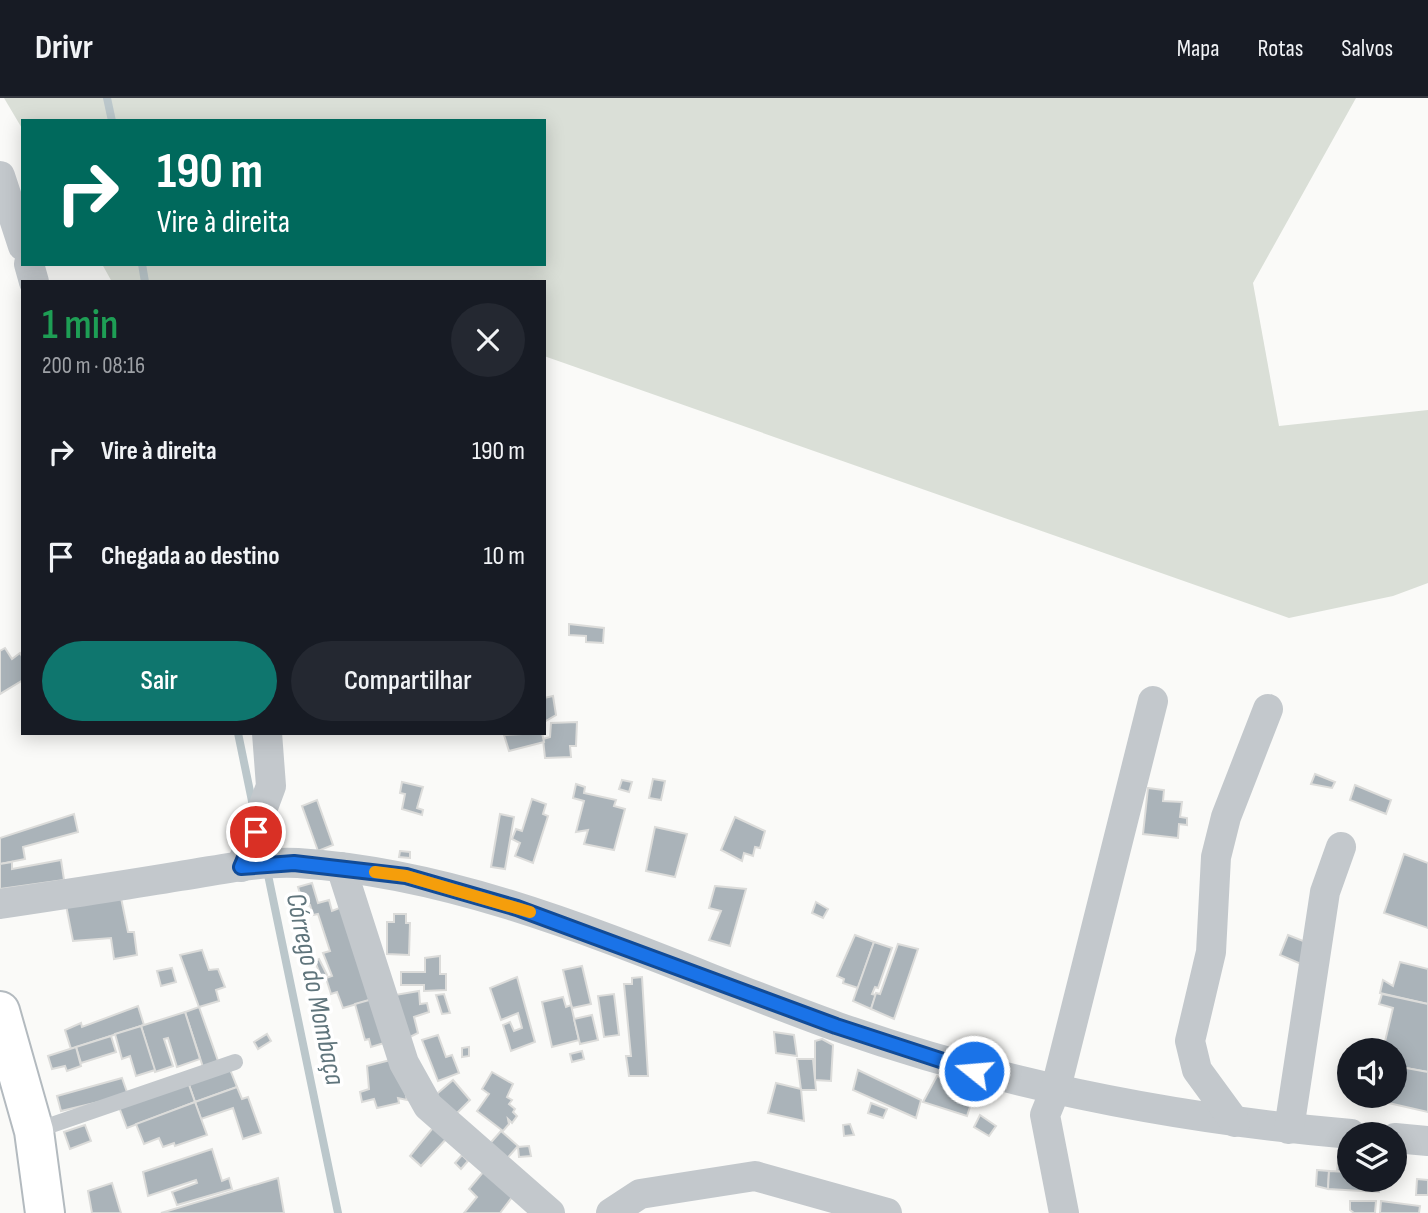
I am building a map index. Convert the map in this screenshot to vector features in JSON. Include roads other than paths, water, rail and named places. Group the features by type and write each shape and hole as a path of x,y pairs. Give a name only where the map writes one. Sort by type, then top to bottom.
{"main road":[{"path":"0,1011 34,1131 45,1213"}],"street":[{"path":"0,176 21,240"},
{"path":"1064,1213 1045,1115 1056,1088 1153,701"},
{"path":"1235,1122 1198,1070 1190,1041 1211,952 1216,857 1226,817 1268,709"},
{"path":"241,867 271,786 267,735"},
{"path":"1289,1129 1325,892 1341,847"},
{"path":"0,905 241,867 294,863 406,876 517,908 904,1049 974,1071 1235,1122 1337,1133"},
{"path":"341,867 404,1063 428,1106 550,1213"},
{"path":"1407,1139 1428,1141"},
{"path":"611,1213 640,1194 755,1175 887,1213"}],"lane":[{"path":"34,1131 235,1062"}],"waterway":[{"name":"Córrego do Mombaça","path":"107,98 112,119"},
{"name":"Córrego do Mombaça","path":"142,266 145,280"},
{"name":"Córrego do Mombaça","path":"238,735 253,806"},
{"name":"Córrego do Mombaça","path":"267,870 338,1213"}]}
